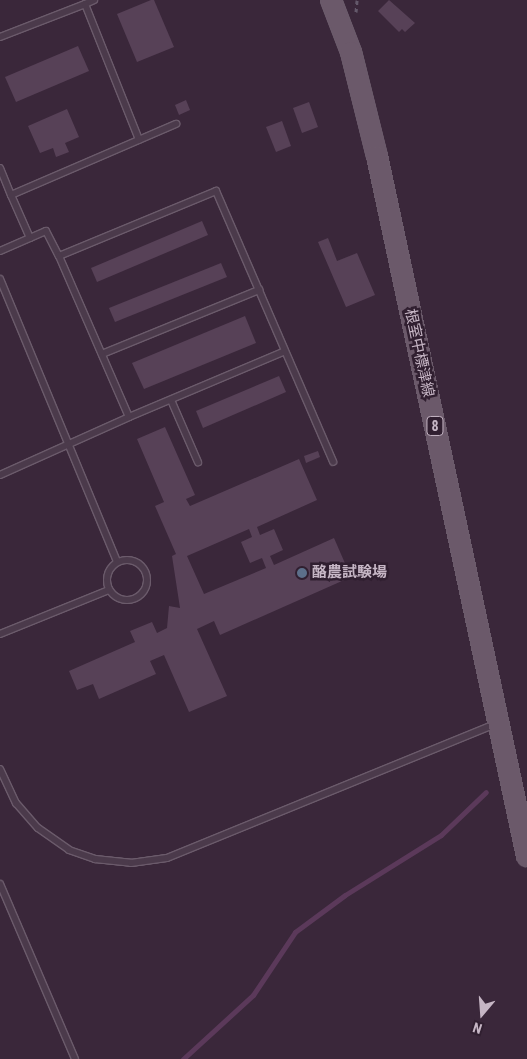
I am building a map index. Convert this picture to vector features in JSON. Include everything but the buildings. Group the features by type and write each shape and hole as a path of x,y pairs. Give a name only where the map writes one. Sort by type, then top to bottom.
{"main road":[{"name":"根室中標津線","path":"332,0 350,52 377,156 527,856"}],"lane":[{"path":"0,37 94,0"},
{"path":"85,4 139,140"},
{"path":"11,195 176,124"},
{"path":"0,168 30,238"},
{"path":"59,256 216,191 333,462"},
{"path":"0,250 46,231 59,256 129,417"},
{"path":"0,279 117,562"},
{"path":"102,354 259,290"},
{"path":"0,475 69,443 285,351"},
{"path":"171,400 198,462"},
{"path":"130,560 142,566 146,585 133,599 120,599 110,590 108,571 117,562 130,560"},
{"path":"0,634 110,590"},
{"path":"0,769 16,803 38,828 69,850 95,859 131,863 168,858 497,723"},
{"path":"0,884 75,1059"}],"waterway":[{"path":"183,1059 253,995 295,932 345,895 441,835 486,792"}],"place":[{"name":"酪農試験場","path":"302,573"}]}
